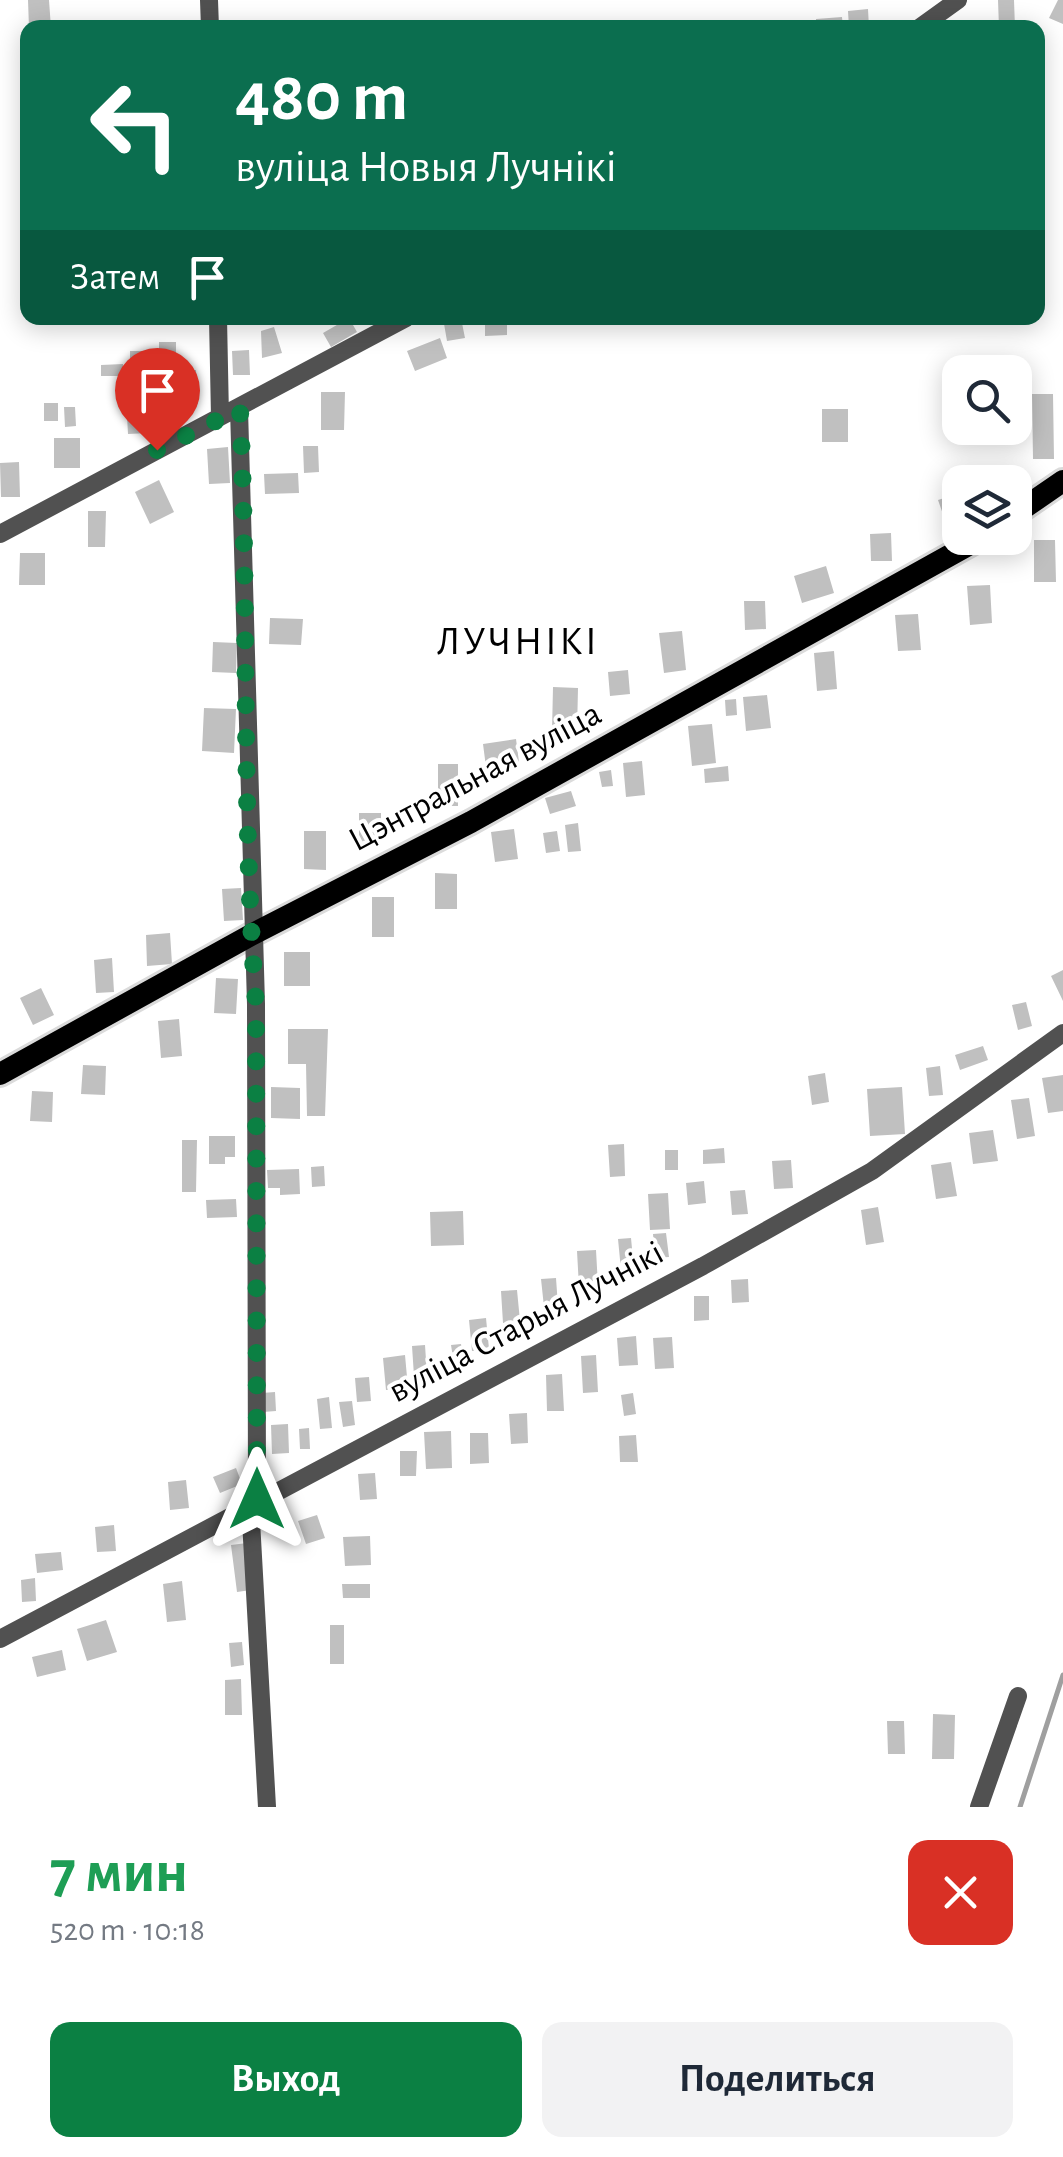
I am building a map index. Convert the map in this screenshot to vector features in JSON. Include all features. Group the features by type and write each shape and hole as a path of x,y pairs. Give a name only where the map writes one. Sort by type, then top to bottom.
{"main road":[{"path":"1032,502 1063,481"},
{"name":"Цэнтральная вуліца","path":"0,1074 251,935 472,822 951,555"}],"street":[{"path":"930,20 958,0"},
{"path":"218,325 220,417"},
{"path":"0,534 393,325"},
{"path":"240,409 247,556 251,935 256,1004 254,1501 267,1807"},
{"name":"вуліца Старыя Лучнікі","path":"0,1639 703,1266 872,1171 1063,1033"},
{"path":"979,1807 1018,1696"}],"building":[{"path":"28,0 49,0 50,20 29,20"},
{"path":"998,0 1014,0 1015,20 999,20"},
{"path":"1058,0 1063,0 1063,24 1049,18"},
{"path":"868,9 869,20 849,20 848,11"},
{"path":"337,325 353,325 357,332 331,347 323,333"},
{"path":"444,325 462,325 465,338 447,341"},
{"path":"485,325 507,325 507,335 485,336"},
{"path":"274,327 282,353 262,358 261,331"},
{"path":"440,338 447,358 415,371 407,351"},
{"path":"159,342 176,342 176,364 159,364"},
{"path":"249,350 250,375 233,375 232,351"},
{"path":"130,351 144,351 145,379 130,379"},
{"path":"123,364 123,376 101,376 101,365"},
{"path":"196,370 198,404 177,406 175,371"},
{"path":"321,392 345,392 344,430 321,430"},
{"path":"1032,394 1053,394 1054,459 1033,459"},
{"path":"147,397 149,433 128,434 126,398"},
{"path":"44,403 58,403 58,421 44,421"},
{"path":"64,407 75,407 76,426 65,427"},
{"path":"822,409 848,409 848,442 822,442"},
{"path":"54,438 80,438 80,468 54,468"},
{"path":"303,446 318,446 319,472 304,473"},
{"path":"228,447 230,483 209,484 207,449"},
{"path":"19,462 20,497 1,497 0,463"},
{"path":"298,473 299,493 265,494 264,474"},
{"path":"159,480 174,512 150,524 135,492"},
{"path":"88,511 106,511 105,547 88,547"},
{"path":"891,533 892,561 871,561 870,534"},
{"path":"1034,540 1055,540 1056,582 1034,582"},
{"path":"20,553 45,553 45,585 19,585"},
{"path":"826,566 834,593 802,603 794,576"},
{"path":"990,585 992,623 970,625 967,586"},
{"path":"744,601 765,601 766,629 745,630"},
{"path":"918,614 921,650 898,651 895,615"},
{"path":"270,618 303,619 301,645 269,644"},
{"path":"682,631 686,670 664,673 659,633"},
{"path":"213,642 237,643 236,673 212,672"},
{"path":"834,651 837,689 817,691 814,653"},
{"path":"628,670 630,694 610,696 608,672"},
{"path":"553,687 578,688 577,732 552,731"},
{"path":"767,695 771,728 746,731 743,697"},
{"path":"736,699 737,715 726,716 725,700"},
{"path":"204,708 236,709 234,753 202,751"},
{"path":"712,724 716,763 692,766 688,726"},
{"path":"516,739 519,762 486,767 483,744"},
{"path":"642,761 645,795 626,797 623,763"},
{"path":"438,764 458,764 458,806 438,806"},
{"path":"728,766 729,781 705,783 704,769"},
{"path":"611,770 613,786 602,787 599,772"},
{"path":"571,791 576,806 550,814 545,798"},
{"path":"359,813 381,813 381,844 359,844"},
{"path":"578,823 581,851 568,852 565,825"},
{"path":"514,829 518,859 495,862 491,832"},
{"path":"304,831 326,831 326,870 304,869"},
{"path":"557,831 560,851 546,853 543,833"},
{"path":"435,873 457,874 457,909 435,909"},
{"path":"241,888 243,920 224,921 222,889"},
{"path":"372,897 394,897 394,937 372,937"},
{"path":"170,933 172,964 147,966 146,935"},
{"path":"284,952 310,952 310,986 284,986"},
{"path":"112,958 114,992 96,993 94,960"},
{"path":"1063,970 1063,1001 1051,976"},
{"path":"216,978 238,979 236,1014 214,1013"},
{"path":"41,988 54,1015 33,1025 20,998"},
{"path":"1026,1002 1032,1026 1018,1030 1012,1005"},
{"path":"179,1019 182,1056 161,1058 158,1021"},
{"path":"288,1029 328,1029 325,1116 307,1116 306,1064 288,1064"},
{"path":"983,1046 988,1060 960,1070 955,1055"},
{"path":"83,1065 106,1066 105,1095 81,1094"},
{"path":"940,1066 943,1095 929,1096 926,1068"},
{"path":"825,1073 829,1102 812,1105 808,1076"},
{"path":"1063,1075 1063,1111 1048,1113 1042,1078"},
{"path":"271,1087 300,1088 300,1119 271,1118"},
{"path":"902,1087 905,1134 870,1136 867,1089"},
{"path":"32,1091 53,1092 52,1122 30,1121"},
{"path":"1029,1098 1035,1136 1017,1139 1011,1100"},
{"path":"993,1130 998,1161 973,1164 969,1133"},
{"path":"209,1136 235,1136 235,1157 225,1157 225,1164 209,1164"},
{"path":"182,1140 197,1140 196,1192 182,1192"},
{"path":"624,1144 625,1176 610,1177 608,1145"},
{"path":"724,1148 725,1163 703,1164 703,1150"},
{"path":"665,1150 678,1150 678,1170 665,1170"},
{"path":"791,1160 793,1188 774,1189 772,1161"},
{"path":"951,1162 957,1196 936,1199 931,1165"},
{"path":"324,1166 325,1186 312,1187 311,1167"},
{"path":"299,1169 300,1194 280,1195 280,1188 268,1188 267,1170"},
{"path":"704,1181 706,1203 688,1205 686,1183"},
{"path":"745,1190 748,1214 732,1215 730,1191"},
{"path":"668,1193 670,1229 650,1230 648,1194"},
{"path":"236,1199 237,1217 207,1218 206,1200"},
{"path":"878,1207 884,1242 866,1245 861,1210"},
{"path":"463,1211 464,1245 431,1246 430,1212"},
{"path":"666,1233 669,1257 655,1258 653,1234"},
{"path":"631,1238 634,1270 621,1270 618,1239"},
{"path":"596,1250 598,1286 579,1287 577,1251"},
{"path":"556,1278 558,1306 544,1307 541,1279"},
{"path":"748,1279 749,1302 732,1303 731,1280"},
{"path":"517,1290 520,1321 503,1323 501,1291"},
{"path":"694,1296 709,1296 709,1320 694,1321"},
{"path":"486,1318 489,1349 472,1351 469,1320"},
{"path":"636,1336 638,1365 619,1366 617,1338"},
{"path":"672,1337 674,1368 655,1369 653,1338"},
{"path":"461,1344 464,1362 454,1364 451,1345"},
{"path":"425,1345 427,1375 414,1376 412,1346"},
{"path":"405,1355 408,1388 386,1390 383,1358"},
{"path":"596,1355 598,1392 583,1393 581,1356"},
{"path":"562,1374 564,1411 547,1411 546,1375"},
{"path":"369,1377 371,1401 357,1402 355,1378"},
{"path":"275,1392 276,1411 263,1412 262,1393"},
{"path":"633,1393 636,1414 624,1416 621,1395"},
{"path":"329,1397 332,1428 320,1429 317,1399"},
{"path":"352,1401 355,1425 343,1427 339,1402"},
{"path":"527,1413 528,1443 511,1444 509,1414"},
{"path":"288,1424 289,1453 272,1454 271,1425"},
{"path":"309,1428 310,1449 300,1449 299,1429"},
{"path":"451,1431 452,1468 426,1469 424,1432"},
{"path":"470,1433 488,1433 489,1463 470,1464"},
{"path":"636,1435 638,1462 620,1462 619,1436"},
{"path":"400,1451 417,1451 416,1476 400,1476"},
{"path":"236,1468 242,1484 220,1493 213,1477"},
{"path":"375,1473 377,1499 360,1500 358,1474"},
{"path":"186,1480 189,1508 170,1510 168,1482"},
{"path":"317,1515 325,1538 306,1544 298,1521"},
{"path":"114,1525 116,1551 97,1552 95,1527"},
{"path":"370,1536 371,1565 345,1566 343,1537"},
{"path":"247,1543 251,1590 237,1592 231,1545"},
{"path":"61,1552 63,1570 37,1573 35,1554"},
{"path":"35,1578 36,1601 22,1602 21,1580"},
{"path":"182,1581 186,1620 167,1622 163,1584"},
{"path":"342,1584 370,1584 370,1598 343,1598"},
{"path":"106,1620 117,1652 87,1661 77,1629"},
{"path":"330,1625 344,1625 344,1664 330,1664"},
{"path":"242,1642 244,1665 231,1667 229,1643"},
{"path":"62,1650 66,1670 37,1677 32,1657"},
{"path":"241,1679 242,1715 225,1715 225,1680"},
{"path":"933,1714 955,1715 954,1759 932,1759"},
{"path":"887,1721 904,1721 905,1754 888,1754"}],"waterway":[{"path":"1020,1807 1063,1675"}],"district":[{"name":"ЛУЧНІКІ","path":"518,642"}],"route":[{"path":"157,450 240,409 247,556 251,935 256,1004 257,1499"}]}
